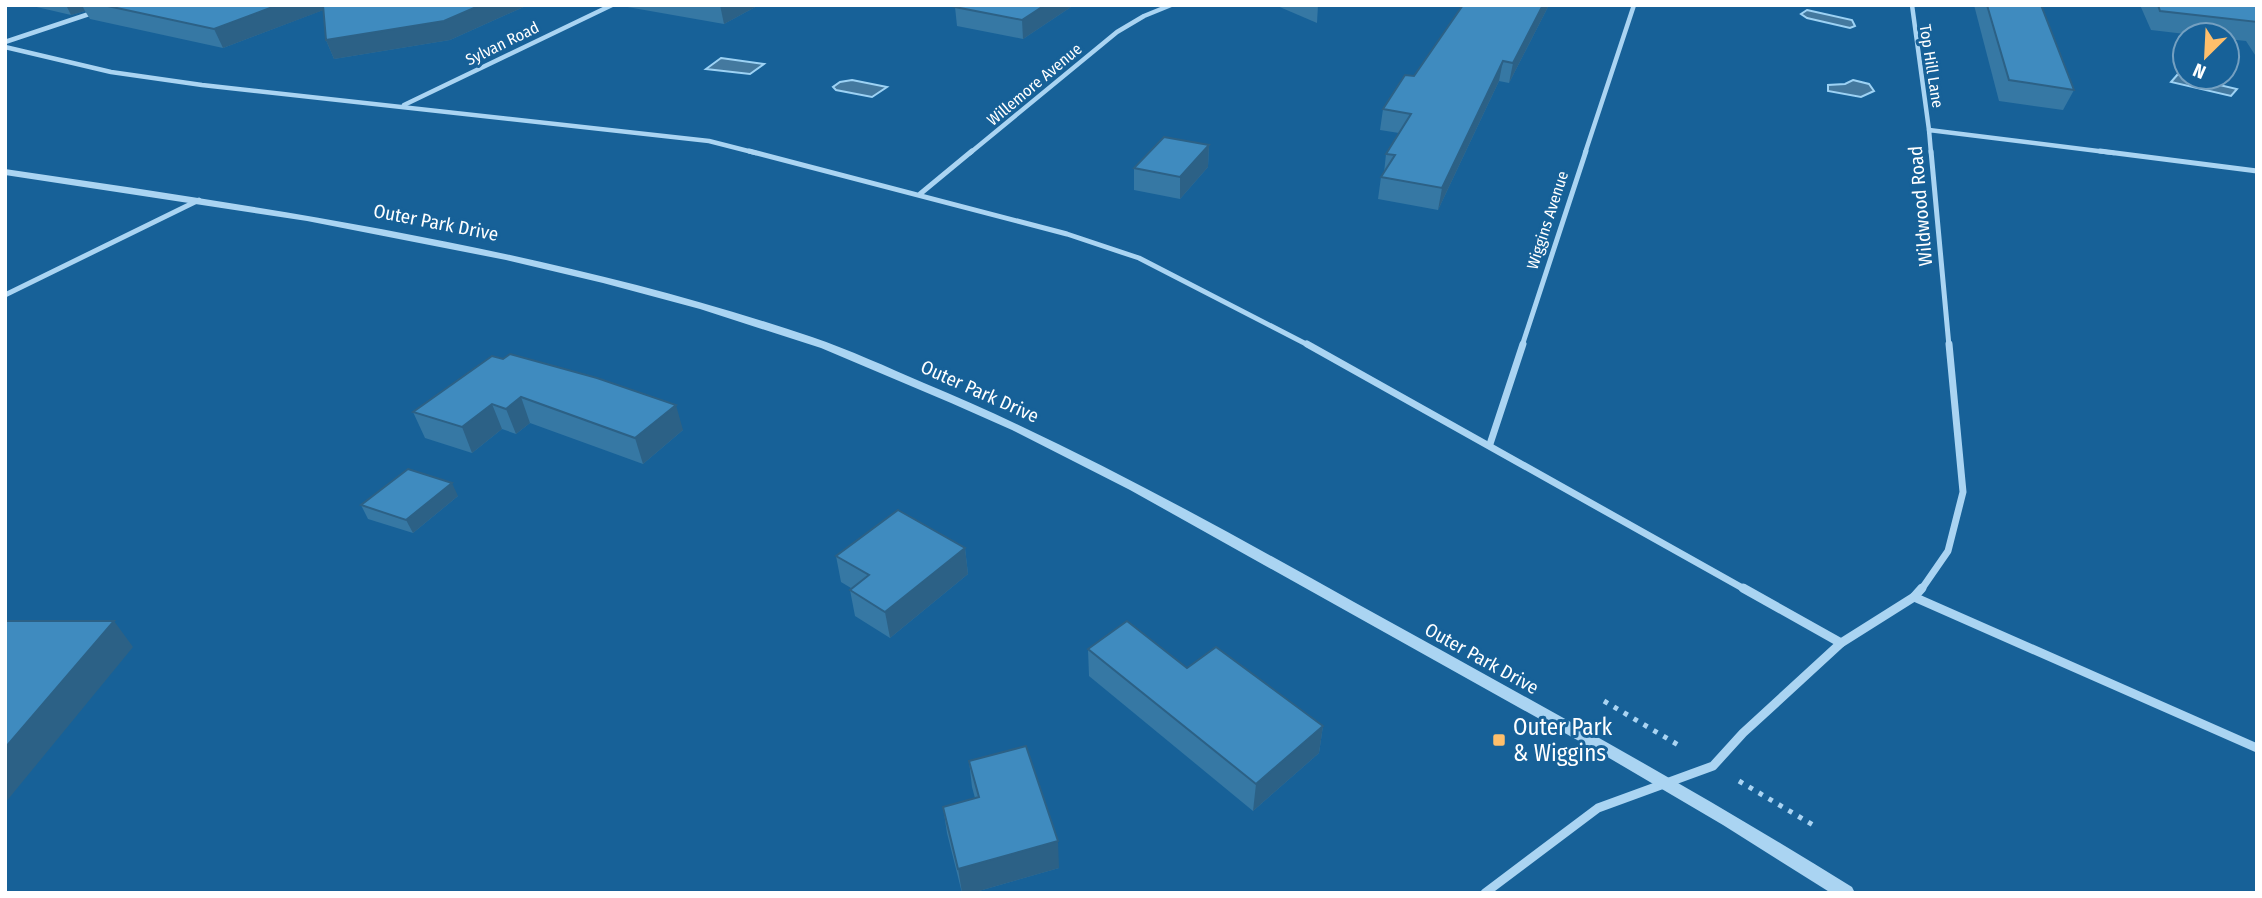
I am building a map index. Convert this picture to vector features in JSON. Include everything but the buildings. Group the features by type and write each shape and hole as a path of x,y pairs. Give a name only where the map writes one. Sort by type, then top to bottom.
{"street":[{"name":"Sylvan Road","path":"404,106 612,5"},
{"name":"Willemore Avenue","path":"920,194 1117,32 1144,16 1171,5"},
{"name":"Wiggins Avenue","path":"1490,444 1634,5"},
{"name":"Top Hill Lane","path":"1912,5 1929,130"},
{"path":"5,45 104,9"},
{"path":"5,45 124,74 202,85 709,141 1068,234 1139,258 1291,335 1490,444 1841,643"},
{"name":"Wildwood Road","path":"1666,784 1713,766 1743,733 1841,643 1914,597 1929,581 1948,551 1963,492 1929,130 2257,171"},
{"name":"Outer Park Drive","path":"5,172 355,226 522,259 661,293 806,338 936,391 1161,499 1666,784 1846,893"},
{"path":"5,295 200,200"},
{"path":"1914,597 2257,748"},
{"path":"1485,893 1598,808 1666,784"}],"water":[{"path":"1807,10 1852,20 1855,26 1850,28 1807,18 1801,14"},
{"path":"721,58 764,64 750,74 706,69"},
{"path":"852,80 887,87 872,97 836,90 833,87 840,82"},
{"path":"1853,80 1869,84 1874,91 1861,97 1828,91 1828,85 1845,84"},
{"path":"2210,91 2235,91 2231,96"}],"place":[{"name":"Outer Park & Wiggins","path":"1499,740"}]}
